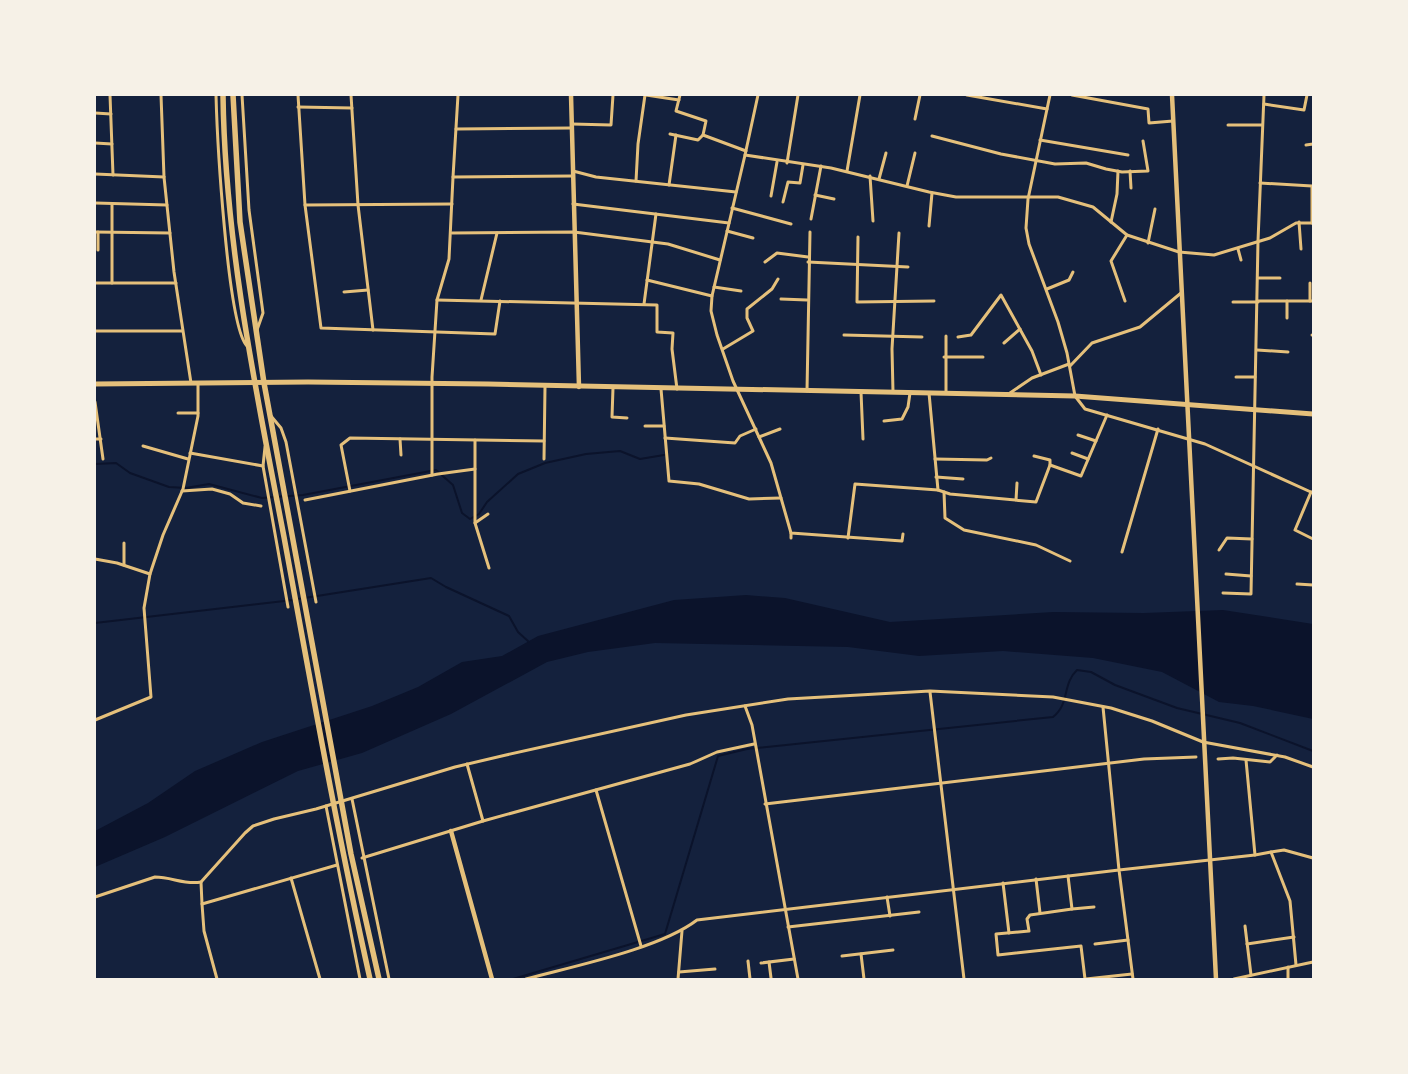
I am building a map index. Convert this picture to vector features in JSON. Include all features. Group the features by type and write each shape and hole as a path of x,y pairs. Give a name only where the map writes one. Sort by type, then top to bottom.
{"highway":[{"path":"224,95 230,204 249,348 343,858 370,979"},
{"path":"232,95 239,204 269,414 350,854 379,979"}],"main road":[{"path":"95,384 191,382 433,384 1075,396 1313,414"}],"street":[{"path":"110,95 113,175"},
{"path":"161,95 164,177 182,330 191,382"},
{"path":"216,95 228,254 240,334 243,342 249,348"},
{"path":"242,95 249,210 263,313 256,333"},
{"path":"298,95 305,205 321,328 495,334 500,301"},
{"path":"351,95 358,205 372,330"},
{"path":"431,473 436,300 449,259 452,233 458,95"},
{"path":"571,95 579,387"},
{"path":"456,129 611,125 613,95"},
{"path":"636,181 638,144 646,95 679,100"},
{"path":"670,134 698,140 703,135 706,121 676,111 680,95"},
{"path":"758,95 712,296 711,312 734,381 771,463 791,538"},
{"path":"787,163 798,95"},
{"path":"847,171 860,95"},
{"path":"915,118 920,95"},
{"path":"967,95 1047,109"},
{"path":"1050,95 1028,198 1026,228 1029,244 1047,289 1070,365 1075,396 1085,409 1189,438 1254,464 1312,492 1295,530 1313,539"},
{"path":"1072,95 1148,109 1148,123 1173,121"},
{"path":"1172,95 1216,979"},
{"path":"1223,593 1250,595 1259,278 1258,241 1264,95"},
{"path":"1264,104 1304,110 1307,95"},
{"path":"298,107 352,108"},
{"path":"95,113 110,114"},
{"path":"1228,125 1262,125"},
{"path":"669,185 676,135"},
{"path":"703,135 746,153 777,162 820,166 847,171 932,193 956,196 1058,197 1099,211 1127,235 1148,244 1180,252 1214,255 1270,238 1299,222 1313,223 1312,185 1260,183"},
{"path":"932,136 1055,164 1086,163 1118,171 1148,171 1143,141"},
{"path":"1040,140 1128,155"},
{"path":"95,143 112,144"},
{"path":"1306,145 1313,144"},
{"path":"879,179 886,152"},
{"path":"906,186 915,153"},
{"path":"770,196 777,162"},
{"path":"783,202 788,182 800,184 803,164"},
{"path":"811,219 820,166"},
{"path":"1111,222 1117,194 1118,171"},
{"path":"1130,171 1131,188"},
{"path":"453,177 572,173 736,192"},
{"path":"95,174 164,177"},
{"path":"870,176 873,221"},
{"path":"929,226 932,193"},
{"path":"815,195 834,199"},
{"path":"95,203 167,205"},
{"path":"112,204 112,283"},
{"path":"305,205 452,204"},
{"path":"573,204 729,223"},
{"path":"732,208 790,224"},
{"path":"1148,244 1155,209"},
{"path":"644,304 656,214"},
{"path":"1299,222 1300,249"},
{"path":"727,231 753,238"},
{"path":"98,250 96,232 170,233"},
{"path":"452,233 574,232 652,242 682,248 720,260"},
{"path":"807,391 807,300 810,232"},
{"path":"481,300 497,233"},
{"path":"893,392 893,337 899,233"},
{"path":"1125,301 1111,261 1127,235"},
{"path":"858,237 857,302 934,302"},
{"path":"1238,249 1241,260"},
{"path":"765,262 777,253 808,256"},
{"path":"808,262 908,267"},
{"path":"1047,289 1069,280 1073,272"},
{"path":"1259,278 1280,278"},
{"path":"647,280 712,296"},
{"path":"723,349 753,331 747,318 747,309 772,289 778,280"},
{"path":"95,283 176,283"},
{"path":"1233,302 1311,301 1310,283"},
{"path":"714,287 740,291"},
{"path":"344,292 368,290"},
{"path":"1008,395 1032,378 1070,365 1092,343 1140,327 1172,299 1182,293"},
{"path":"958,337 971,336 1001,295 1020,329 1041,375"},
{"path":"781,299 807,300"},
{"path":"436,300 576,301 657,305 657,332 673,334 672,349 677,389"},
{"path":"1287,301 1287,318"},
{"path":"1004,344 1020,329"},
{"path":"95,331 182,330"},
{"path":"844,335 922,337"},
{"path":"946,336 944,357 946,393"},
{"path":"1256,350 1288,352"},
{"path":"944,357 982,356"},
{"path":"1236,377 1255,378"},
{"path":"95,720 151,697 144,614 150,574 163,535 183,489 198,414 198,383"},
{"path":"544,459 545,387"},
{"path":"613,388 612,417 627,418"},
{"path":"661,389 669,481 699,484 749,499 781,498"},
{"path":"861,392 863,439"},
{"path":"884,421 902,419 908,407 910,392"},
{"path":"929,393 938,490"},
{"path":"95,402 103,459"},
{"path":"178,414 198,414"},
{"path":"269,414 281,428 286,442 316,602"},
{"path":"1050,465 1081,476 1107,415"},
{"path":"645,426 664,426"},
{"path":"759,437 780,429"},
{"path":"1122,552 1158,429"},
{"path":"665,438 734,443 740,436 756,430"},
{"path":"1078,435 1096,441"},
{"path":"350,490 341,445 350,438 544,442"},
{"path":"95,439 101,439"},
{"path":"400,439 401,455"},
{"path":"475,440 475,523 489,568"},
{"path":"266,443 263,466 288,607"},
{"path":"142,446 188,459"},
{"path":"190,453 263,466"},
{"path":"1072,453 1088,459"},
{"path":"848,538 855,484 938,490 1036,502 1050,465 1050,460 1034,456"},
{"path":"934,459 987,460 991,458"},
{"path":"305,500 431,473 438,474 475,469"},
{"path":"936,477 963,478"},
{"path":"1016,500 1017,483"},
{"path":"183,489 212,489 230,494 243,503 260,506"},
{"path":"944,492 945,518 964,530 1036,545 1070,561"},
{"path":"475,523 488,514"},
{"path":"791,533 902,541 903,534"},
{"path":"1219,550 1227,538 1252,539"},
{"path":"124,543 124,566"},
{"path":"95,559 150,574"},
{"path":"1226,574 1251,576"},
{"path":"1297,584 1313,585"},
{"path":"930,692 964,979"},
{"path":"95,897 155,877 164,877 183,883 201,882 253,826 352,799 467,764 686,715 788,699 930,692 1054,697 1103,706 1152,721 1203,741 1277,755 1313,767"},
{"path":"746,706 752,725 798,979"},
{"path":"1103,706 1133,979"},
{"path":"362,858 482,821 690,764 717,752 754,744"},
{"path":"1218,759 1270,762 1277,755"},
{"path":"765,804 1108,765 1144,759 1196,757"},
{"path":"1246,760 1255,855"},
{"path":"467,764 482,821"},
{"path":"596,790 641,946"},
{"path":"352,799 362,858 388,979"},
{"path":"326,806 360,979"},
{"path":"451,831 492,979"},
{"path":"526,979 641,946 682,931 697,920 1036,879 1255,855 1284,850 1313,858"},
{"path":"1272,852 1288,892 1296,965"},
{"path":"202,904 337,865"},
{"path":"1068,876 1072,909"},
{"path":"291,878 320,979"},
{"path":"1036,879 1040,913"},
{"path":"201,882 204,931 217,979"},
{"path":"1003,883 1009,933"},
{"path":"887,897 890,916"},
{"path":"1094,906 1030,915 1027,919 1029,931 996,934 998,956 1081,946 1085,979 1132,974"},
{"path":"788,927 919,912"},
{"path":"1245,926 1251,975"},
{"path":"678,979 682,931"},
{"path":"1247,944 1294,937"},
{"path":"1095,944 1128,940"},
{"path":"842,956 894,950"},
{"path":"861,954 864,979"},
{"path":"761,963 794,959"},
{"path":"748,961 750,979"},
{"path":"769,962 771,978"},
{"path":"1234,979 1313,962"},
{"path":"1288,967 1288,979"},
{"path":"679,972 715,969"}],"water":[{"path":"746,595 785,598 890,622 1053,612 1144,613 1223,610 1313,624 1313,719 1253,706 1219,702 1162,672 1093,658 1003,651 919,656 848,647 655,643 588,652 547,662 451,714 362,753 298,771 165,837 95,867 95,831 148,803 195,771 262,742 372,706 418,687 462,662 502,656 538,636 674,600"}],"waterway":[{"path":"95,464 116,463 130,473 169,487 186,488 209,484 262,498 303,495 436,470 453,485 462,513 470,519 479,514 487,502 518,474 545,463 586,454 620,451 640,459 664,455"},
{"path":"298,599 431,578 446,587 509,616 518,632 529,642"},
{"path":"95,623 293,600"},
{"path":"513,979 665,934 718,756 747,749 1053,717 1062,706 1069,681 1077,670 1091,672 1115,685 1177,708 1240,723 1313,751"}]}
